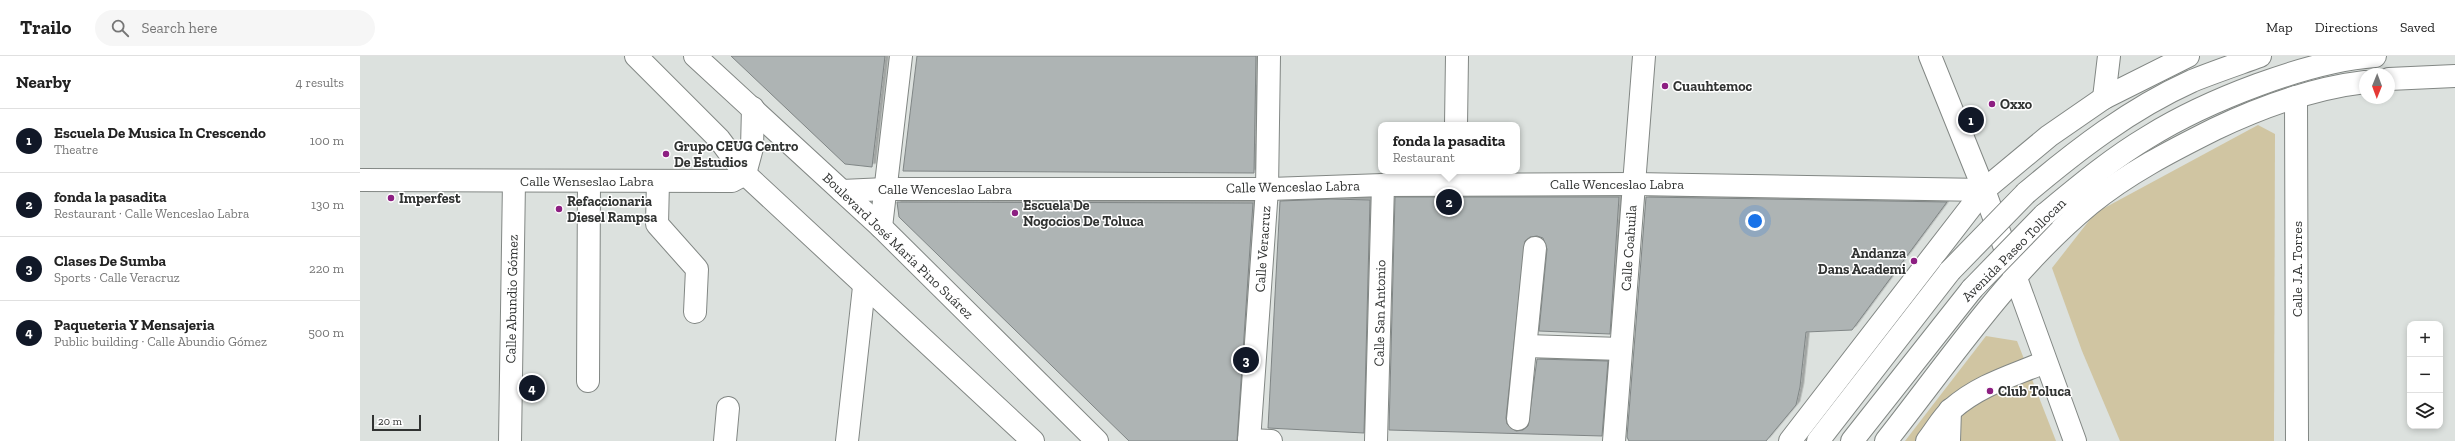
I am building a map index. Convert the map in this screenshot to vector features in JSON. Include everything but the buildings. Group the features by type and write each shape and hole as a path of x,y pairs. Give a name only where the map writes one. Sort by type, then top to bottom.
{"main road":[{"path":"636,56 720,139 745,174 864,287 975,385 1034,441"},
{"name":"Boulevard José María Pino Suárez","path":"695,56 881,227 1097,441"},
{"path":"881,227 901,56"},
{"name":"Calle Veracruz","path":"1249,441 1267,189 1269,56"},
{"path":"1456,122 1457,56"},
{"name":"Calle Coahuila","path":"1614,441 1644,56"},
{"path":"2104,98 2109,56"},
{"path":"1790,441 1984,190 2048,136 2104,98 2188,56"},
{"name":"Avenida Paseo Tollocan","path":"1818,441 1950,271 2026,193 2082,146 2132,114 2192,82 2260,56"},
{"name":"Avenida Paseo Tollocan","path":"1852,441 1972,289 2044,215 2096,172 2148,136 2213,103 2288,75 2356,58 2375,56"},
{"path":"1932,59 1984,190 2016,276 2045,362 2075,441"},
{"path":"2395,79 2455,76"},
{"name":"Avenida Paseo Tollocan","path":"1886,441 2016,276 2090,204 2134,172 2238,118 2296,97 2359,83"},
{"name":"Calle J.A. Torres","path":"2296,97 2297,441"},
{"path":"745,174 752,148 753,108"},
{"name":"Calle Wenseslao Labra","path":"360,180 732,181 745,174"},
{"name":"Calle Wenceslao Labra","path":"842,191 886,188 1267,189 1383,185 1455,178 1634,184 1984,190"},
{"name":"Calle Abundio Gómez","path":"510,441 514,181"},
{"path":"588,381 589,181"},
{"path":"658,181 657,224 697,269 695,312"},
{"name":"Calle San Antonio","path":"1376,441 1383,185"},
{"path":"1518,419 1535,248"},
{"path":"847,441 864,287"},
{"path":"1526,346 1622,348"},
{"path":"1927,441 1950,410 1973,392 2045,362"},
{"path":"725,441 728,408"},
{"path":"1949,441 1950,410"},
{"path":"1249,441 1271,441"}],"shaded area":[{"path":"2258,125 2275,134 2274,441 2120,441 2082,351 2052,268 2095,213"},
{"name":"Club Toluca","path":"1986,336 2017,341 2056,441 1905,441"}],"place":[{"name":"Cuauhtemoc","path":"1665,86"},
{"name":"Oxxo","path":"1992,104"},
{"name":"Escuela De Musica In Crescendo","path":"1971,120"},
{"name":"Grupo CEUG Centro De Estudios","path":"666,154"},
{"name":"Imperfest","path":"391,198"},
{"name":"fonda la pasadita","path":"1449,202"},
{"name":"Refaccionaria Diesel Rampsa","path":"559,209"},
{"name":"Escuela De Nogocios De Toluca","path":"1015,213"},
{"name":"Andanza Dans Academi","path":"1914,261"},
{"name":"Clases De Sumba","path":"1246,360"},
{"name":"Paqueteria Y Mensajeria","path":"532,388"},
{"name":"Club Toluca","path":"1990,391"}]}
